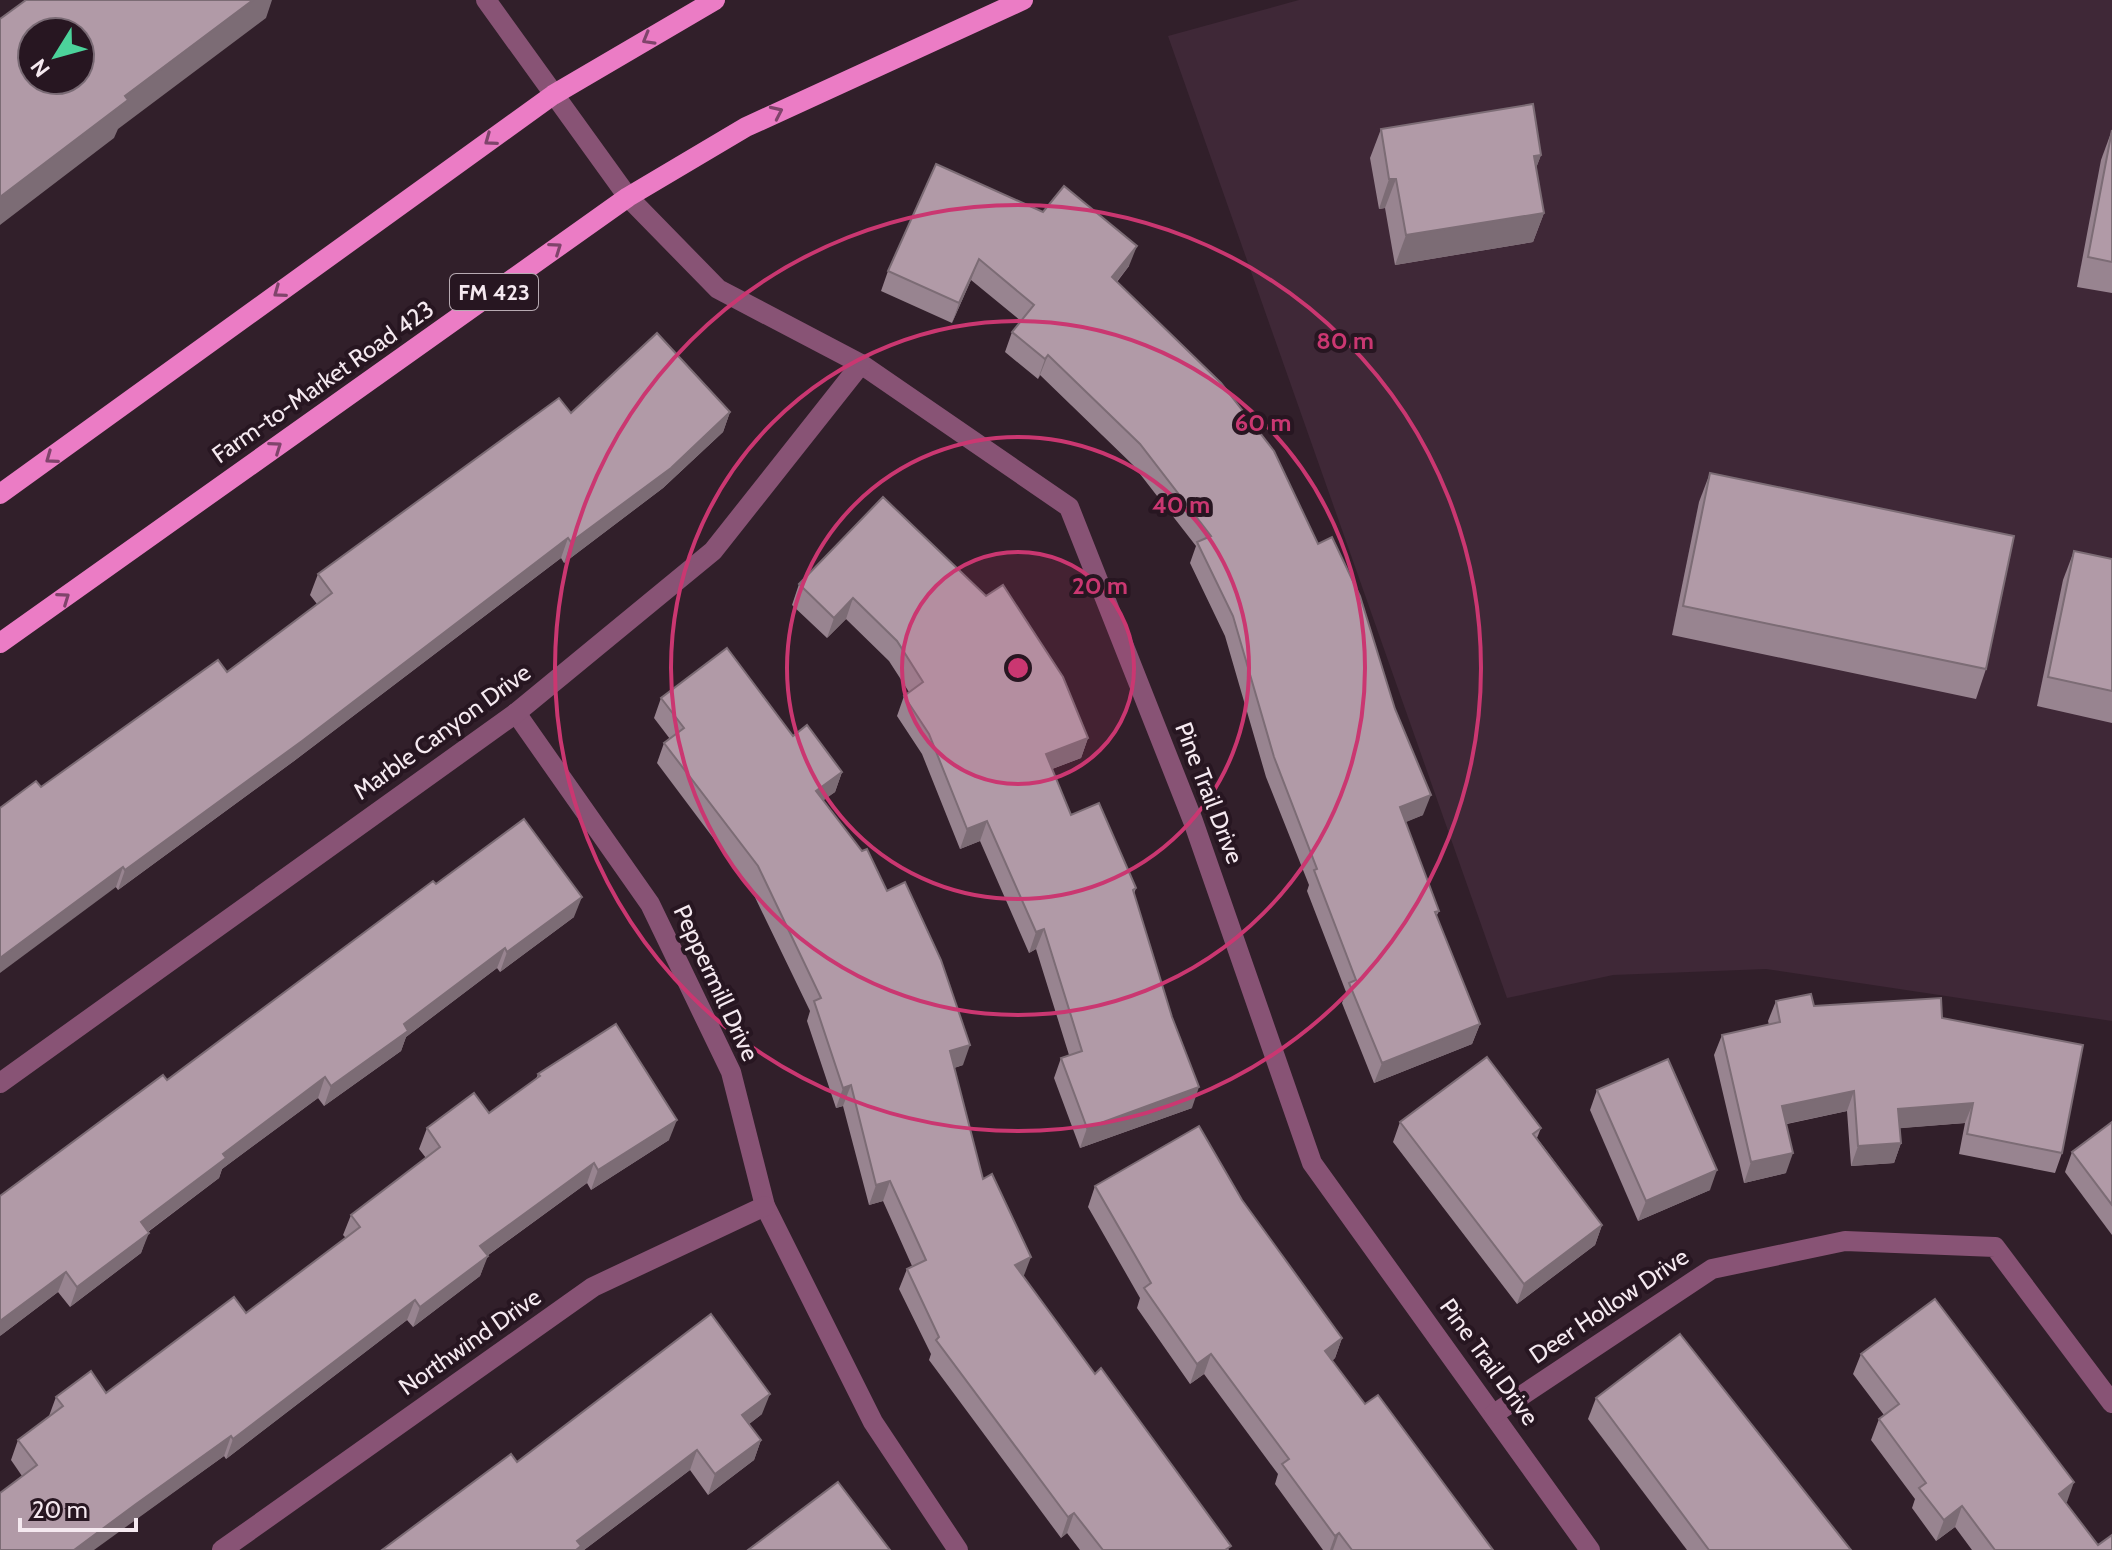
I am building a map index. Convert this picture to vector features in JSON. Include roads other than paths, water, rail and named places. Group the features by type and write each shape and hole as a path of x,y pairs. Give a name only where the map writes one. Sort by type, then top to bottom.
{"main road":[{"path":"0,494 553,95 715,0"},
{"name":"Farm-to-Market Road 423","path":"0,643 628,197 746,127 1023,0"}],"street":[{"name":"Pine Trail Drive","path":"486,0 628,197 718,289 861,364 1069,507 1193,821 1312,1163 1590,1550"},
{"name":"Marble Canyon Drive","path":"0,1083 516,713 713,551 861,364"},
{"name":"Peppermill Drive","path":"516,713 650,904 731,1072 765,1206 873,1422 958,1550"},
{"name":"Northwind Drive","path":"222,1550 593,1287 765,1206"},
{"name":"Deer Hollow Drive","path":"1494,1414 1712,1269 1845,1241 1995,1247 2112,1403"}]}
